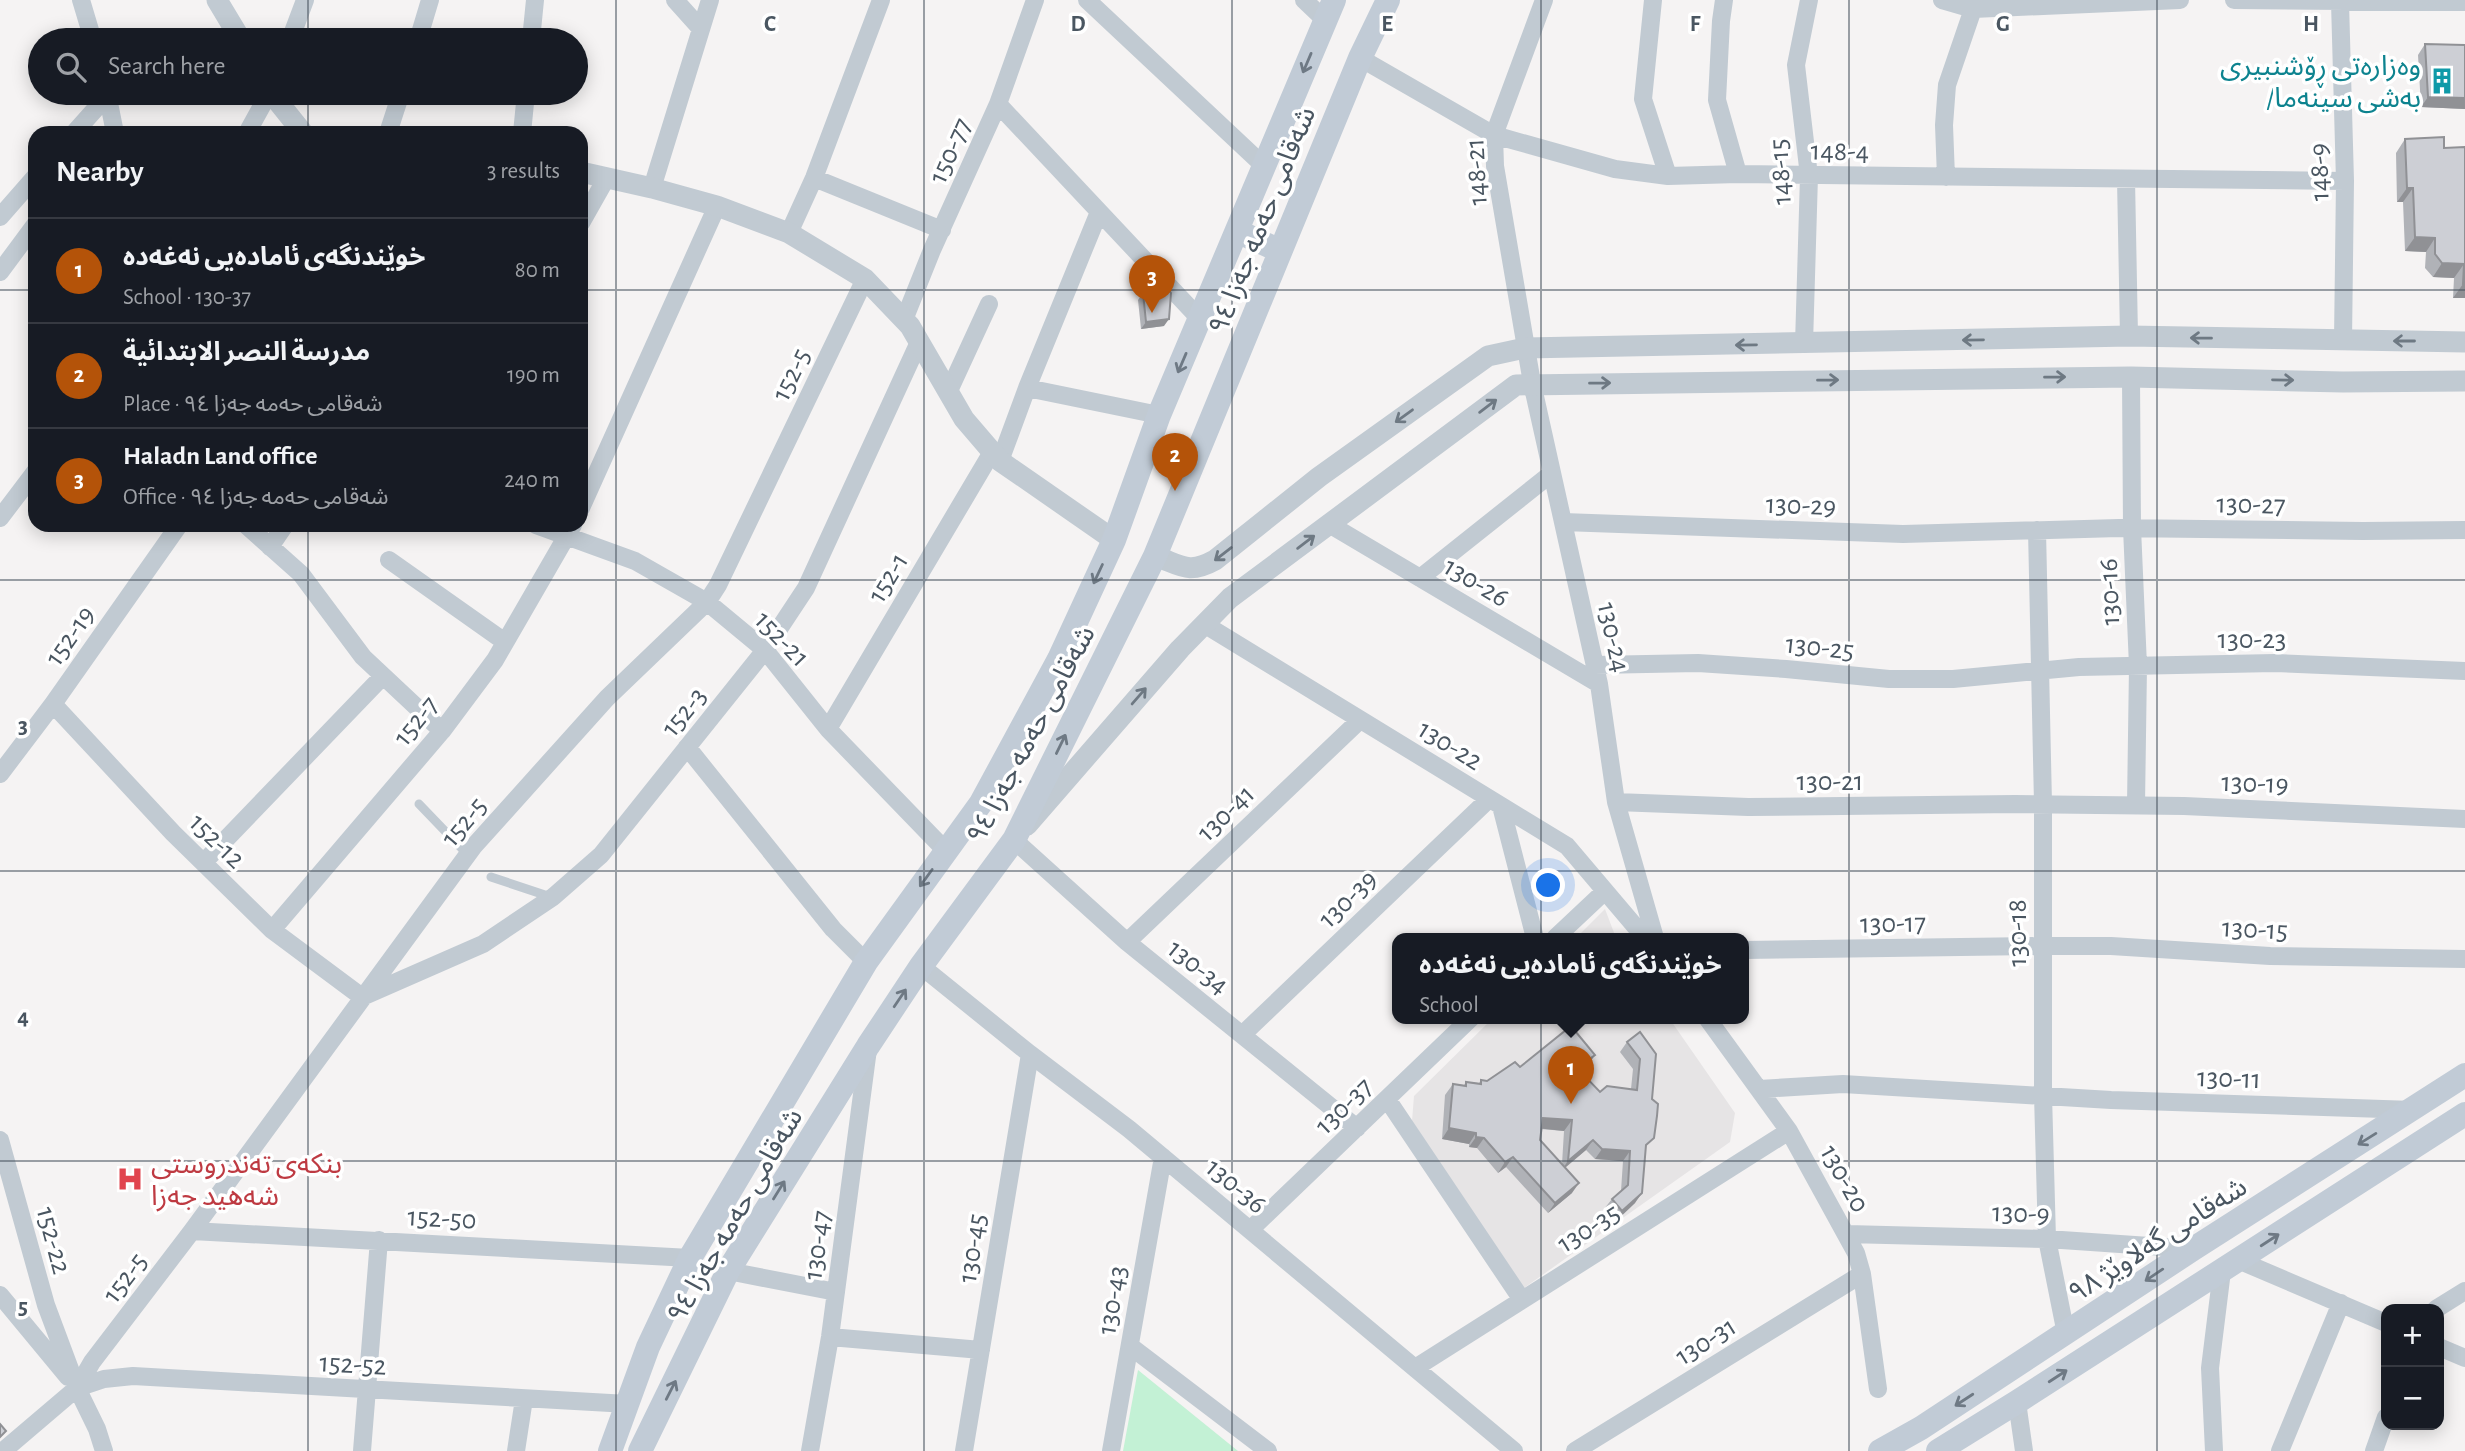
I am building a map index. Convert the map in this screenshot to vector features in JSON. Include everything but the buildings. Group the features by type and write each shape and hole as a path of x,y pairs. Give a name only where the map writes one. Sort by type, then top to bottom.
{"main road":[{"name":"شەقامی حەمە جەزا ٩٤","path":"640,1451 729,1271 868,1046 921,966 1014,840 1155,556 1360,58 1388,0"},
{"name":"شەقامی حەمە جەزا ٩٤","path":"610,1451 648,1347 690,1258 866,962 981,803 1059,659 1114,540 1159,415 1330,10"},
{"path":"1237,231 1280,251"},
{"name":"شەقامی گەلاوێژ ٩٨","path":"1880,1451 2465,1076"},
{"path":"1938,1451 2465,1114"}],"street":[{"path":"81,0 89,28"},
{"path":"217,0 233,28"},
{"path":"294,28 305,0"},
{"path":"422,28 430,0"},
{"path":"532,28 535,0"},
{"path":"674,0 701,29"},
{"path":"652,188 710,0"},
{"path":"789,233 814,178 881,0"},
{"name":"150-77","path":"904,320 998,104 1035,0"},
{"path":"1087,0 1264,166"},
{"path":"1304,0 1330,10"},
{"name":"148-21","path":"1525,348 1495,166 1494,135 1544,0"},
{"path":"1653,0 1643,99 1668,176"},
{"path":"1724,0 1717,100 1738,174"},
{"name":"148-15","path":"1804,344 1809,176 1796,65 1809,0"},
{"path":"1942,0 1973,9 2180,0"},
{"path":"2234,0 2465,2"},
{"name":"148-9","path":"2340,2 2345,181 2343,341"},
{"path":"1946,177 1944,125 1947,85 1973,9"},
{"name":"148-4","path":"1360,58 1494,135 1615,169 1668,176 1738,174 2345,181"},
{"path":"998,104 1200,319"},
{"path":"80,126 98,105"},
{"path":"108,105 110,126"},
{"path":"251,126 263,105"},
{"path":"280,105 297,126"},
{"path":"390,126 397,105"},
{"path":"523,126 525,105"},
{"path":"588,173 717,206 789,233 865,279 904,320 964,419 996,456 1114,540"},
{"path":"588,211 607,177"},
{"path":"814,178 942,230"},
{"path":"2126,179 2129,337"},
{"path":"0,217 28,185"},
{"path":"588,492 717,206"},
{"name":"152-1","path":"828,729 996,456 1027,388 1099,212"},
{"path":"0,272 28,234"},
{"name":"152-5","path":"77,1388 92,1362 192,1231 468,855 607,698 707,602 865,279"},
{"path":"948,393 989,304"},
{"path":"1155,556 1186,567 1200,568 1208,564 1319,477 1488,356 1525,348 2129,337 2465,342"},
{"name":"152-3","path":"362,997 483,944 552,897 601,855 765,650 806,588 919,342"},
{"name":"130-24","path":"1525,348 1599,684 1616,802 1654,933"},
{"path":"1014,840 1180,649 1230,598 1516,385 2131,377 2343,382 2465,381"},
{"name":"130-16","path":"2131,377 2132,528 2138,666 2136,805"},
{"path":"1027,388 1159,415"},
{"path":"1420,578 1552,473"},
{"path":"0,518 28,481"},
{"name":"130-29","path":"1563,522 1903,534 2037,530"},
{"name":"130-26","path":"1329,524 1599,684"},
{"name":"130-27","path":"2037,530 2465,530"},
{"name":"130-18","path":"2037,530 2043,804 2043,1095 2047,1239 2066,1334"},
{"name":"152-19","path":"0,774 54,704 174,532"},
{"path":"254,532 301,574 363,657 442,731"},
{"path":"270,547 280,532"},
{"name":"152-7","path":"272,930 442,731 495,660 570,532"},
{"name":"152-21","path":"573,532 635,561 707,602 765,650 828,729 946,850"},
{"path":"389,560 505,642"},
{"name":"130-22","path":"1204,624 1567,846 1642,933"},
{"name":"130-25","path":"1595,665 1698,663 1786,668 1889,679 1953,679 2039,670"},
{"name":"130-23","path":"2039,670 2275,663 2465,671"},
{"path":"204,862 383,676"},
{"name":"152-12","path":"54,704 173,833 272,930 362,997"},
{"name":"130-41","path":"1127,942 1360,720"},
{"path":"688,747 833,929 866,962"},
{"name":"130-21","path":"1616,802 1748,807 2043,804"},
{"path":"1495,803 1534,933"},
{"name":"130-39","path":"1242,1035 1495,803"},
{"name":"130-19","path":"2043,804 2136,805 2465,819"},
{"name":"130-34","path":"1014,840 1127,942 1357,1128"},
{"path":"1561,933 1605,891"},
{"name":"130-17","path":"1749,950 2042,946"},
{"name":"130-15","path":"2042,946 2111,946 2270,956 2465,958"},
{"name":"130-36","path":"921,966 1163,1157 1514,1451"},
{"name":"130-37","path":"1250,1230 1465,1024"},
{"name":"130-20","path":"1711,1024 1789,1131 1856,1253 1862,1275 1878,1390"},
{"name":"130-47","path":"810,1451 830,1336 868,1046"},
{"name":"130-45","path":"964,1451 1030,1054"},
{"name":"130-11","path":"1759,1090 1843,1084 2111,1100 2413,1110"},
{"path":"1387,1099 1522,1300"},
{"name":"130-35","path":"1415,1368 1789,1131"},
{"name":"152-22","path":"0,1140 46,1305 77,1388 97,1429"},
{"name":"130-43","path":"1111,1451 1163,1157"},
{"name":"152-50","path":"192,1231 690,1258"},
{"name":"130-9","path":"1847,1234 2047,1239 2193,1249"},
{"path":"362,1451 379,1240"},
{"path":"2214,1451 2210,1368 2230,1266 2341,1303 2381,1321"},
{"path":"729,1271 836,1293"},
{"name":"130-31","path":"1575,1451 1862,1275"},
{"path":"2444,1304 2465,1292"},
{"path":"0,1295 77,1388 3,1451"},
{"path":"2280,1451 2341,1303"},
{"path":"830,1336 981,1350"},
{"path":"1130,1346 1268,1451"},
{"path":"2444,1349 2465,1359"},
{"name":"152-52","path":"77,1388 104,1379 133,1376 628,1404"},
{"path":"516,1451 524,1399"},
{"path":"2018,1402 2024,1451"},
{"path":"97,1429 104,1451"},
{"path":"97,1429 113,1451"},
{"path":"2374,1451 2382,1430"}],"lane":[{"path":"419,804 468,855"},
{"path":"492,877 552,897"}],"shaded area":[{"path":"1605,909 1614,933 1581,933"},
{"path":"1487,1024 1673,1024 1735,1113 1730,1142 1524,1288 1412,1121 1414,1096"}],"green space":[{"path":"1138,1370 1238,1451 1123,1451"}],"place":[{"name":"وە‌زارە‌تی ڕۆشنبیری /بە‌شی سینە‌ما","path":"2442,81"},
{"name":"Haladn Land office","path":"1152,313"},
{"name":"مدرسة النصر الابتدائية","path":"1175,491"},
{"name":"خوێندنگەی ئامادەیی نەغەدە","path":"1571,1104"},
{"name":"بنکەی تەندروستی شەهید جەزا","path":"130,1179"}]}
